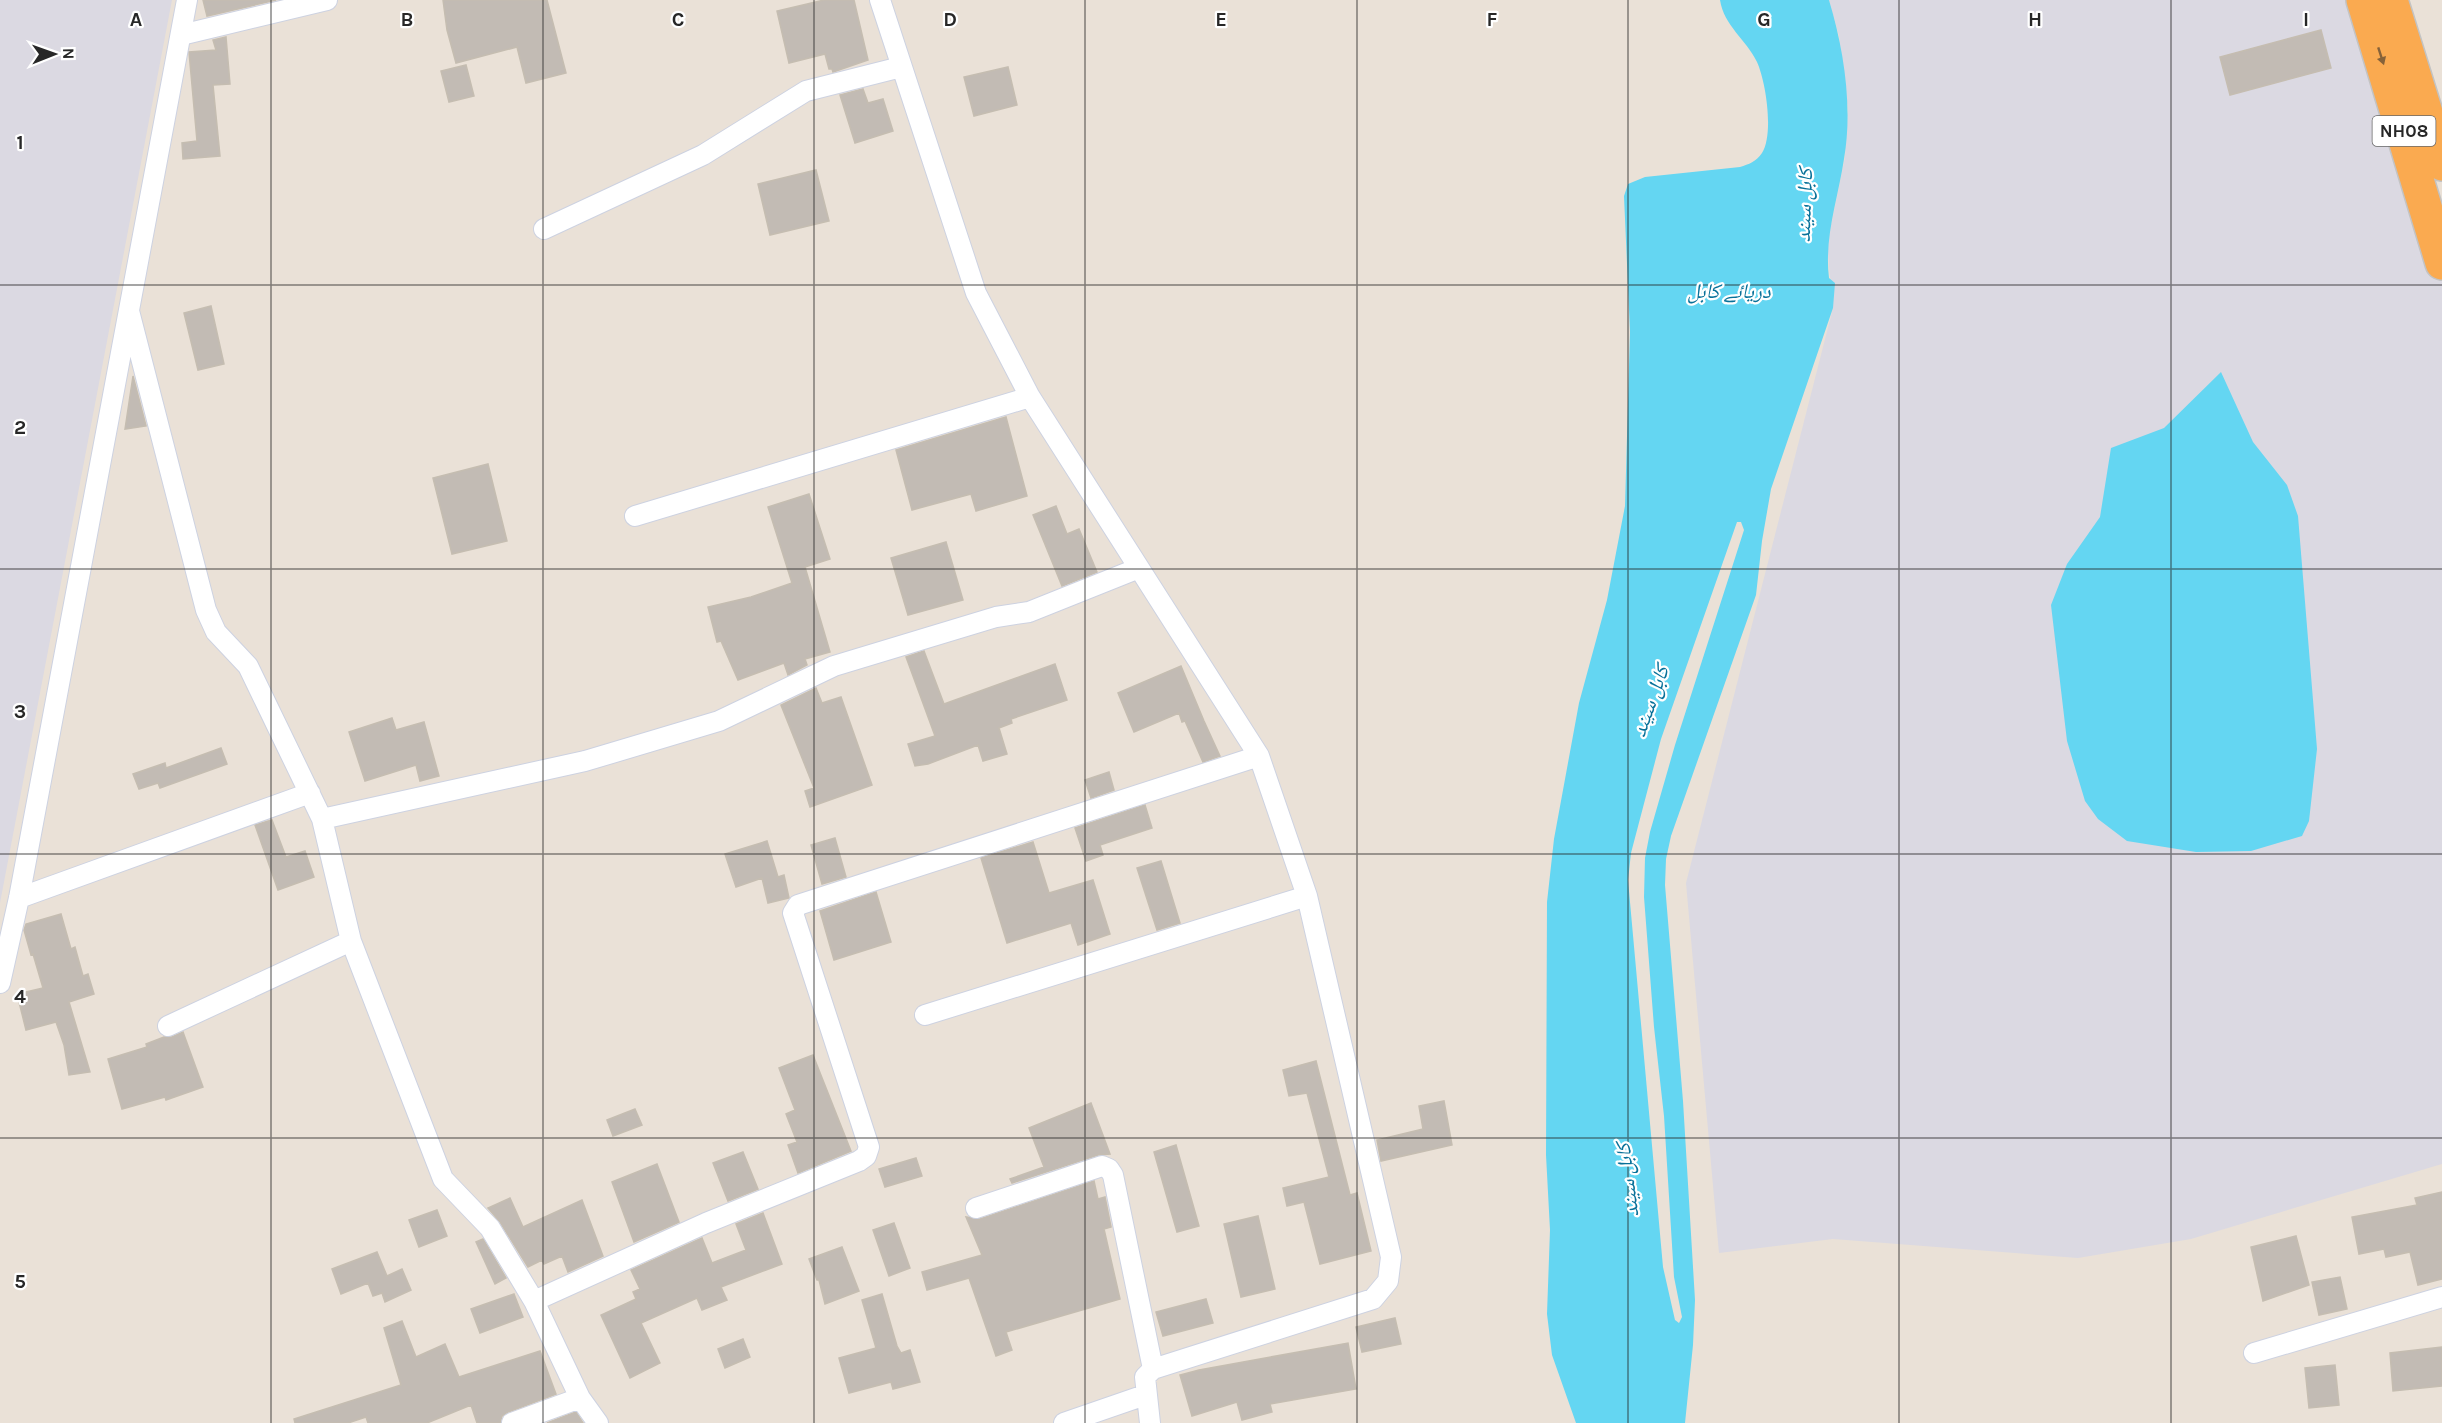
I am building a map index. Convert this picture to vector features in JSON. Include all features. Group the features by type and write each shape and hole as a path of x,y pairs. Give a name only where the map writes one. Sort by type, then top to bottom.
{"highway":[{"name":"NH08","path":"2363,0 2442,263"},
{"name":"NH08","path":"2391,0 2442,164"}],"street":[{"path":"0,983 188,0"},
{"path":"181,35 327,0"},
{"path":"880,0 976,293 1030,397 1258,756 1307,896 1391,1257 1388,1281 1373,1299 1154,1369 1144,1377 1150,1423"},
{"path":"544,229 703,154 806,92 901,67"},
{"path":"129,311 206,610 216,632 248,666 322,819 351,941 443,1179 490,1228 534,1302 580,1398 598,1423"},
{"path":"634,516 1030,397"},
{"path":"322,819 585,761 719,721 834,666 996,617 1029,612 1139,568"},
{"path":"534,1302 706,1223 859,1161 866,1156 869,1147 793,913 798,905 1258,756"},
{"path":"18,898 310,794"},
{"path":"925,1015 1307,896"},
{"path":"168,1026 351,941"},
{"path":"976,1208 1102,1166 1109,1169 1113,1175 1154,1369"},
{"path":"2254,1353 2442,1297"},
{"path":"1065,1423 1145,1395"},
{"path":"512,1423 580,1398"}],"shaded area":[{"path":"0,0 172,0 0,903"},
{"path":"1829,0 2363,0 2442,263 2442,1164 2191,1239 2078,1258 1833,1239 1719,1253 1686,883 1833,308 1827,245 1845,157 1848,109 1839,36"}],"water":[{"name":"دریائے کابل","path":"1720,0 1829,0 1843,59 1848,119 1844,159 1828,248 1829,278 1835,283 1833,308 1771,489 1756,595 1671,836 1666,859 1665,885 1683,1101 1695,1300 1685,1423 1576,1423 1552,1355 1547,1314 1550,1230 1546,1155 1547,902 1554,839 1579,703 1607,600 1625,506 1630,332 1624,196 1628,184 1645,177 1746,165 1760,156 1768,134 1766,95 1757,62 1722,9","holes":["1737,522 1741,522 1744,530 1675,745 1650,832 1645,858 1644,897 1654,1027 1664,1116 1674,1277 1682,1317 1679,1323 1675,1320 1663,1267 1628,880 1631,853 1661,739"]},
{"path":"2221,372 2253,442 2287,485 2298,516 2317,749 2309,821 2302,836 2251,851 2196,852 2127,841 2098,819 2085,801 2067,741 2051,605 2067,564 2100,517 2111,448 2164,428"}],"building":[{"path":"203,0 276,0 207,16"},
{"path":"443,0 547,0 566,73 526,83 517,47 456,63 447,30"},
{"path":"824,0 854,0 868,60 833,72 829,69 825,54 789,63 777,11"},
{"path":"2321,30 2331,68 2230,95 2220,57"},
{"path":"226,37 230,84 213,85 220,156 183,159 182,143 197,141 189,52 216,50 213,40"},
{"path":"466,65 474,96 449,102 441,71"},
{"path":"1008,67 1017,105 974,116 964,77"},
{"path":"863,89 868,103 883,99 893,131 855,143 840,95"},
{"path":"816,170 829,221 770,235 758,184"},
{"path":"211,306 224,364 198,370 184,313"},
{"path":"133,376 146,426 125,429"},
{"path":"1006,417 1027,496 976,511 971,494 912,510 896,450"},
{"path":"488,464 507,541 452,554 433,478"},
{"path":"809,494 830,559 805,567 830,652 805,659 807,665 788,675 784,663 738,680 721,641 717,642 708,607 751,597 792,583 768,507"},
{"path":"1056,506 1067,534 1079,529 1097,572 1062,586 1033,515"},
{"path":"946,542 963,600 908,615 891,558"},
{"path":"924,651 944,704 1055,664 1067,700 1011,719 1012,723 999,728 1007,754 983,761 978,745 928,764 915,766 908,744 935,736 906,657"},
{"path":"1181,666 1220,756 1203,762 1185,721 1182,722 1179,713 1134,732 1118,693"},
{"path":"816,688 822,703 841,697 872,785 810,807 805,791 814,788 781,705"},
{"path":"392,718 396,730 424,722 439,776 420,781 416,765 365,781 349,732"},
{"path":"221,748 227,764 160,788 158,783 139,789 133,774 165,763 166,768"},
{"path":"1109,772 1114,790 1091,798 1085,780"},
{"path":"1145,805 1152,828 1100,845 1103,855 1086,861 1075,828"},
{"path":"272,820 286,857 305,851 314,877 278,890 255,825"},
{"path":"835,838 846,877 822,884 811,845"},
{"path":"767,841 778,877 784,875 789,898 768,903 762,878 736,887 725,854"},
{"path":"1033,842 1049,893 1093,880 1110,934 1078,945 1071,923 1007,943 981,858"},
{"path":"1161,861 1180,923 1157,930 1137,868"},
{"path":"876,892 891,942 834,960 820,911"},
{"path":"61,914 71,949 75,947 83,976 88,974 94,994 69,1002 90,1072 69,1075 64,1045 56,1022 26,1030 17,994 43,988 24,930 26,924"},
{"path":"183,1032 203,1087 166,1100 165,1097 122,1109 108,1059 147,1047 146,1044"},
{"path":"813,1055 851,1151 798,1173 788,1145 797,1142 786,1114 795,1110 779,1068"},
{"path":"1316,1061 1350,1195 1357,1193 1371,1251 1320,1264 1304,1202 1287,1206 1283,1188 1329,1177 1307,1093 1289,1096 1283,1070"},
{"path":"1444,1101 1452,1145 1381,1161 1377,1140 1423,1129 1419,1106"},
{"path":"1091,1103 1110,1154 1098,1155 1012,1183 1010,1179 1044,1167 1029,1128"},
{"path":"635,1109 642,1125 613,1136 607,1120"},
{"path":"1176,1145 1199,1226 1177,1232 1154,1152"},
{"path":"743,1152 758,1189 728,1201 713,1163"},
{"path":"916,1158 922,1176 885,1187 879,1169"},
{"path":"657,1164 679,1222 634,1242 612,1182"},
{"path":"1094,1181 1098,1199 1105,1197 1111,1227 1104,1229 1120,1299 1006,1332 1012,1350 996,1356 969,1278 927,1290 922,1272 982,1255 966,1217 980,1219"},
{"path":"2442,1192 2442,1279 2418,1285 2410,1252 2386,1257 2384,1249 2359,1254 2352,1217 2417,1205 2415,1198"},
{"path":"510,1198 523,1227 582,1200 603,1256 568,1272 562,1256 544,1264 542,1260 528,1267 500,1222 488,1208"},
{"path":"437,1210 447,1236 419,1247 409,1220"},
{"path":"763,1213 782,1264 721,1287 727,1300 702,1310 697,1298 641,1323 660,1363 630,1378 601,1315 636,1299 633,1292 640,1289 631,1270 702,1238 712,1263 746,1250 736,1224"},
{"path":"1258,1216 1275,1289 1241,1297 1224,1224"},
{"path":"894,1223 910,1268 889,1276 873,1230"},
{"path":"2296,1236 2309,1285 2263,1301 2251,1247"},
{"path":"483,1239 506,1278 495,1284 476,1242"},
{"path":"842,1247 859,1291 825,1304 819,1280 817,1280 809,1259"},
{"path":"377,1252 387,1276 402,1269 411,1290 385,1302 382,1293 373,1296 368,1283 341,1294 332,1269"},
{"path":"2340,1277 2347,1309 2319,1315 2312,1282"},
{"path":"514,1294 523,1317 480,1333 471,1309"},
{"path":"882,1294 897,1346 901,1353 910,1350 920,1382 893,1389 891,1382 849,1393 839,1358 876,1348 862,1300"},
{"path":"1206,1299 1213,1323 1163,1336 1156,1312"},
{"path":"1395,1318 1401,1344 1362,1352 1356,1327"},
{"path":"402,1321 416,1357 445,1344 459,1377 540,1351 556,1394 508,1412 502,1416 500,1423 477,1423 471,1405 427,1423 368,1423 366,1417 348,1423 295,1423 294,1419 401,1385 384,1328"},
{"path":"743,1339 750,1357 725,1368 718,1349"},
{"path":"1348,1343 1356,1389 1270,1404 1272,1412 1242,1420 1237,1402 1192,1416 1180,1375"},
{"path":"2442,1347 2442,1386 2393,1391 2390,1353"},
{"path":"2335,1365 2339,1405 2309,1408 2305,1368"},
{"path":"576,1412 583,1423 547,1423"}],"water label":[{"name":"کابل سيند","path":"1804,205"},
{"name":"کابل سيند","path":"1650,701"},
{"name":"کابل سيند","path":"1627,1180"}]}
